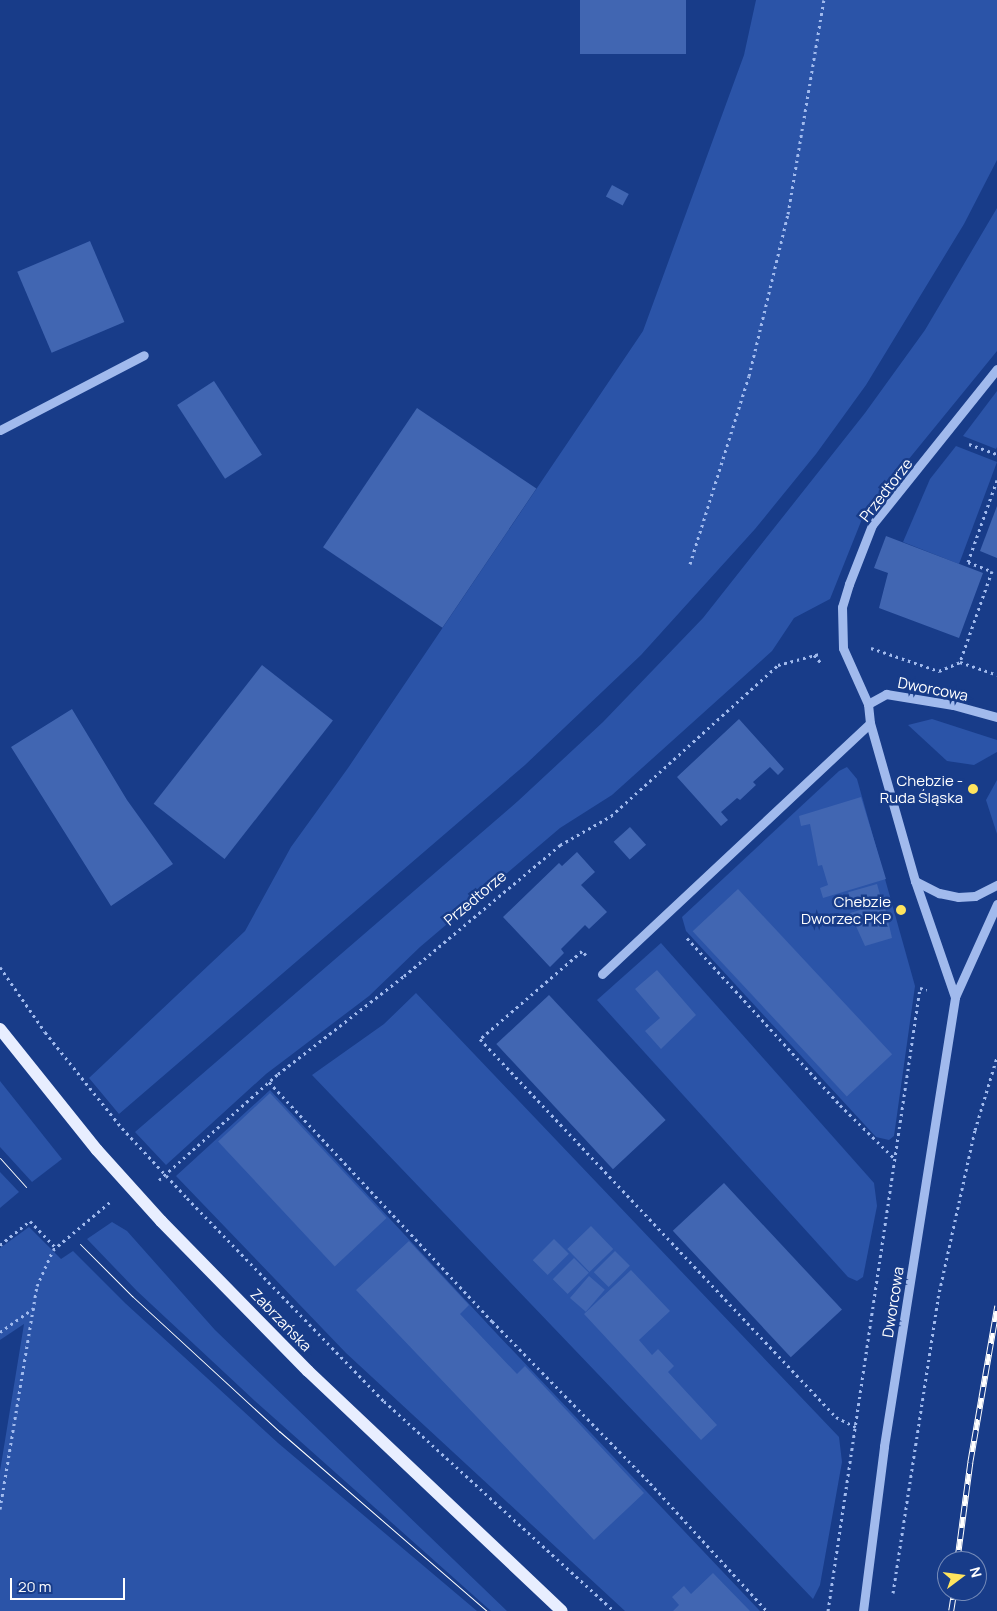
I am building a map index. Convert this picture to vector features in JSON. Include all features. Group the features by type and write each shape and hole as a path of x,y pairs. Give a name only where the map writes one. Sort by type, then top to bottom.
{"main road":[{"name":"Zabrzańska","path":"0,1029 59,1105 130,1186 308,1371 562,1611"}],"street":[{"path":"0,430 144,355"},
{"name":"Przedtorze","path":"868,704 843,648 842,607 872,525 997,369"},
{"name":"Dworcowa","path":"954,997 915,880 870,723 868,704 886,694 953,705 997,717"},
{"path":"602,974 870,723"},
{"path":"915,880 938,893 958,897 975,896 997,885"},
{"name":"Dworcowa","path":"863,1611 884,1446 954,997 997,904"}],"path":[{"path":"690,564 749,376 788,214 824,0"},
{"path":"946,435 997,454"},
{"path":"960,662 992,571 968,562 997,480"},
{"path":"843,648 860,644 939,671 960,662 997,675"},
{"name":"Przedtorze","path":"140,1197 269,1082 404,976 560,845 611,816 778,665 843,648"},
{"path":"814,655 824,668"},
{"path":"687,938 840,1105 895,1159"},
{"path":"602,974 582,952 480,1039 836,1417 856,1427"},
{"path":"0,966 45,1032 122,1128 384,1401 614,1611"},
{"path":"828,1611 920,988 930,990 928,981"},
{"path":"892,1601 938,1298 975,1130 997,1057"},
{"path":"269,1082 492,1321 650,1483 766,1611"},
{"path":"0,1509 37,1286 56,1248 130,1186"},
{"path":"0,1245 30,1221 56,1248"},
{"path":"0,1332 34,1308"}],"shaded area":[{"path":"756,0 997,0 997,160 964,224 866,385 816,454 755,529 641,655 525,765 119,1114 89,1078 245,931 291,847 348,768 643,331 744,55"},
{"path":"997,208 997,351 864,514 830,599 794,618 772,651 612,795 560,828 420,947 369,996 266,1074 166,1165 135,1132 518,801 603,722 703,618 865,413 925,330"},
{"path":"997,391 997,447 996,449 963,436"},
{"path":"956,446 997,462 959,564 903,542 930,479"},
{"path":"932,719 997,740 997,752 974,765 947,761 908,725"},
{"path":"847,767 857,779 915,986 894,1136 889,1140 876,1137 686,931 682,917 839,771"},
{"path":"997,780 997,834 986,800"},
{"path":"661,943 874,1183 877,1206 863,1277 857,1281 848,1277 597,1000"},
{"path":"416,993 839,1437 842,1462 820,1585 813,1599 312,1075 384,1024"},
{"path":"0,1081 62,1159 32,1182 0,1147"},
{"path":"270,1090 497,1334 760,1611 625,1611 346,1353 176,1176"},
{"path":"0,1172 19,1192 0,1208"},
{"path":"112,1222 127,1231 215,1330 507,1611 491,1611 255,1401 137,1291 87,1239"},
{"path":"29,1227 61,1259 73,1251 125,1303 278,1443 477,1611 0,1611 0,1471 24,1324 0,1340 0,1248"}],"building":[{"path":"580,0 686,0 686,54 580,54"},
{"path":"612,185 629,194 623,205 606,196"},
{"path":"90,241 124,322 52,353 17,272"},
{"path":"214,381 262,455 225,479 177,405"},
{"path":"417,408 536,489 442,628 323,547"},
{"path":"997,506 997,558 980,551"},
{"path":"886,536 983,573 959,638 879,608 888,573 874,568"},
{"path":"262,665 333,720 225,859 154,804"},
{"path":"72,709 127,800 173,864 111,906 11,747"},
{"path":"739,719 784,769 778,775 770,767 753,782 756,785 740,800 737,798 721,812 728,820 721,826 677,777"},
{"path":"861,797 886,879 823,898 820,888 828,885 822,865 818,866 810,824 801,826 799,816"},
{"path":"630,827 646,845 630,860 614,842"},
{"path":"577,852 595,872 581,885 607,912 589,929 585,925 561,949 564,953 550,967 503,917 559,863 562,866"},
{"path":"877,884 882,901 853,910 848,892"},
{"path":"738,889 892,1054 847,1097 693,931"},
{"path":"884,903 892,938 865,946 850,913"},
{"path":"657,970 696,1015 661,1049 645,1031 660,1018 635,989"},
{"path":"549,995 666,1120 613,1169 496,1044"},
{"path":"270,1093 387,1218 335,1266 218,1141"},
{"path":"724,1183 842,1310 791,1357 673,1231"},
{"path":"591,1226 613,1249 589,1272 567,1249"},
{"path":"554,1239 569,1254 548,1275 533,1260"},
{"path":"409,1241 469,1305 460,1314 517,1374 525,1366 644,1493 594,1540 356,1290"},
{"path":"615,1251 630,1266 609,1287 594,1272"},
{"path":"574,1258 589,1273 568,1294 553,1279"},
{"path":"631,1270 670,1311 639,1340 652,1355 658,1349 674,1366 668,1372 717,1425 701,1440 584,1314"},
{"path":"589,1276 605,1290 586,1312 570,1298"},
{"path":"713,1573 750,1611 673,1611 679,1605 672,1597 684,1586 691,1594"}],"tram line":[{"path":"0,1158 26,1187"},
{"path":"80,1244 132,1296 279,1431 487,1611"}],"railway":[{"path":"958,1551 970,1463 997,1306"},
{"path":"951,1611 952,1601"}],"place":[{"name":"Chebzie - Ruda Śląska","path":"973,789"},
{"name":"Chebzie Dworzec PKP","path":"901,910"}]}
